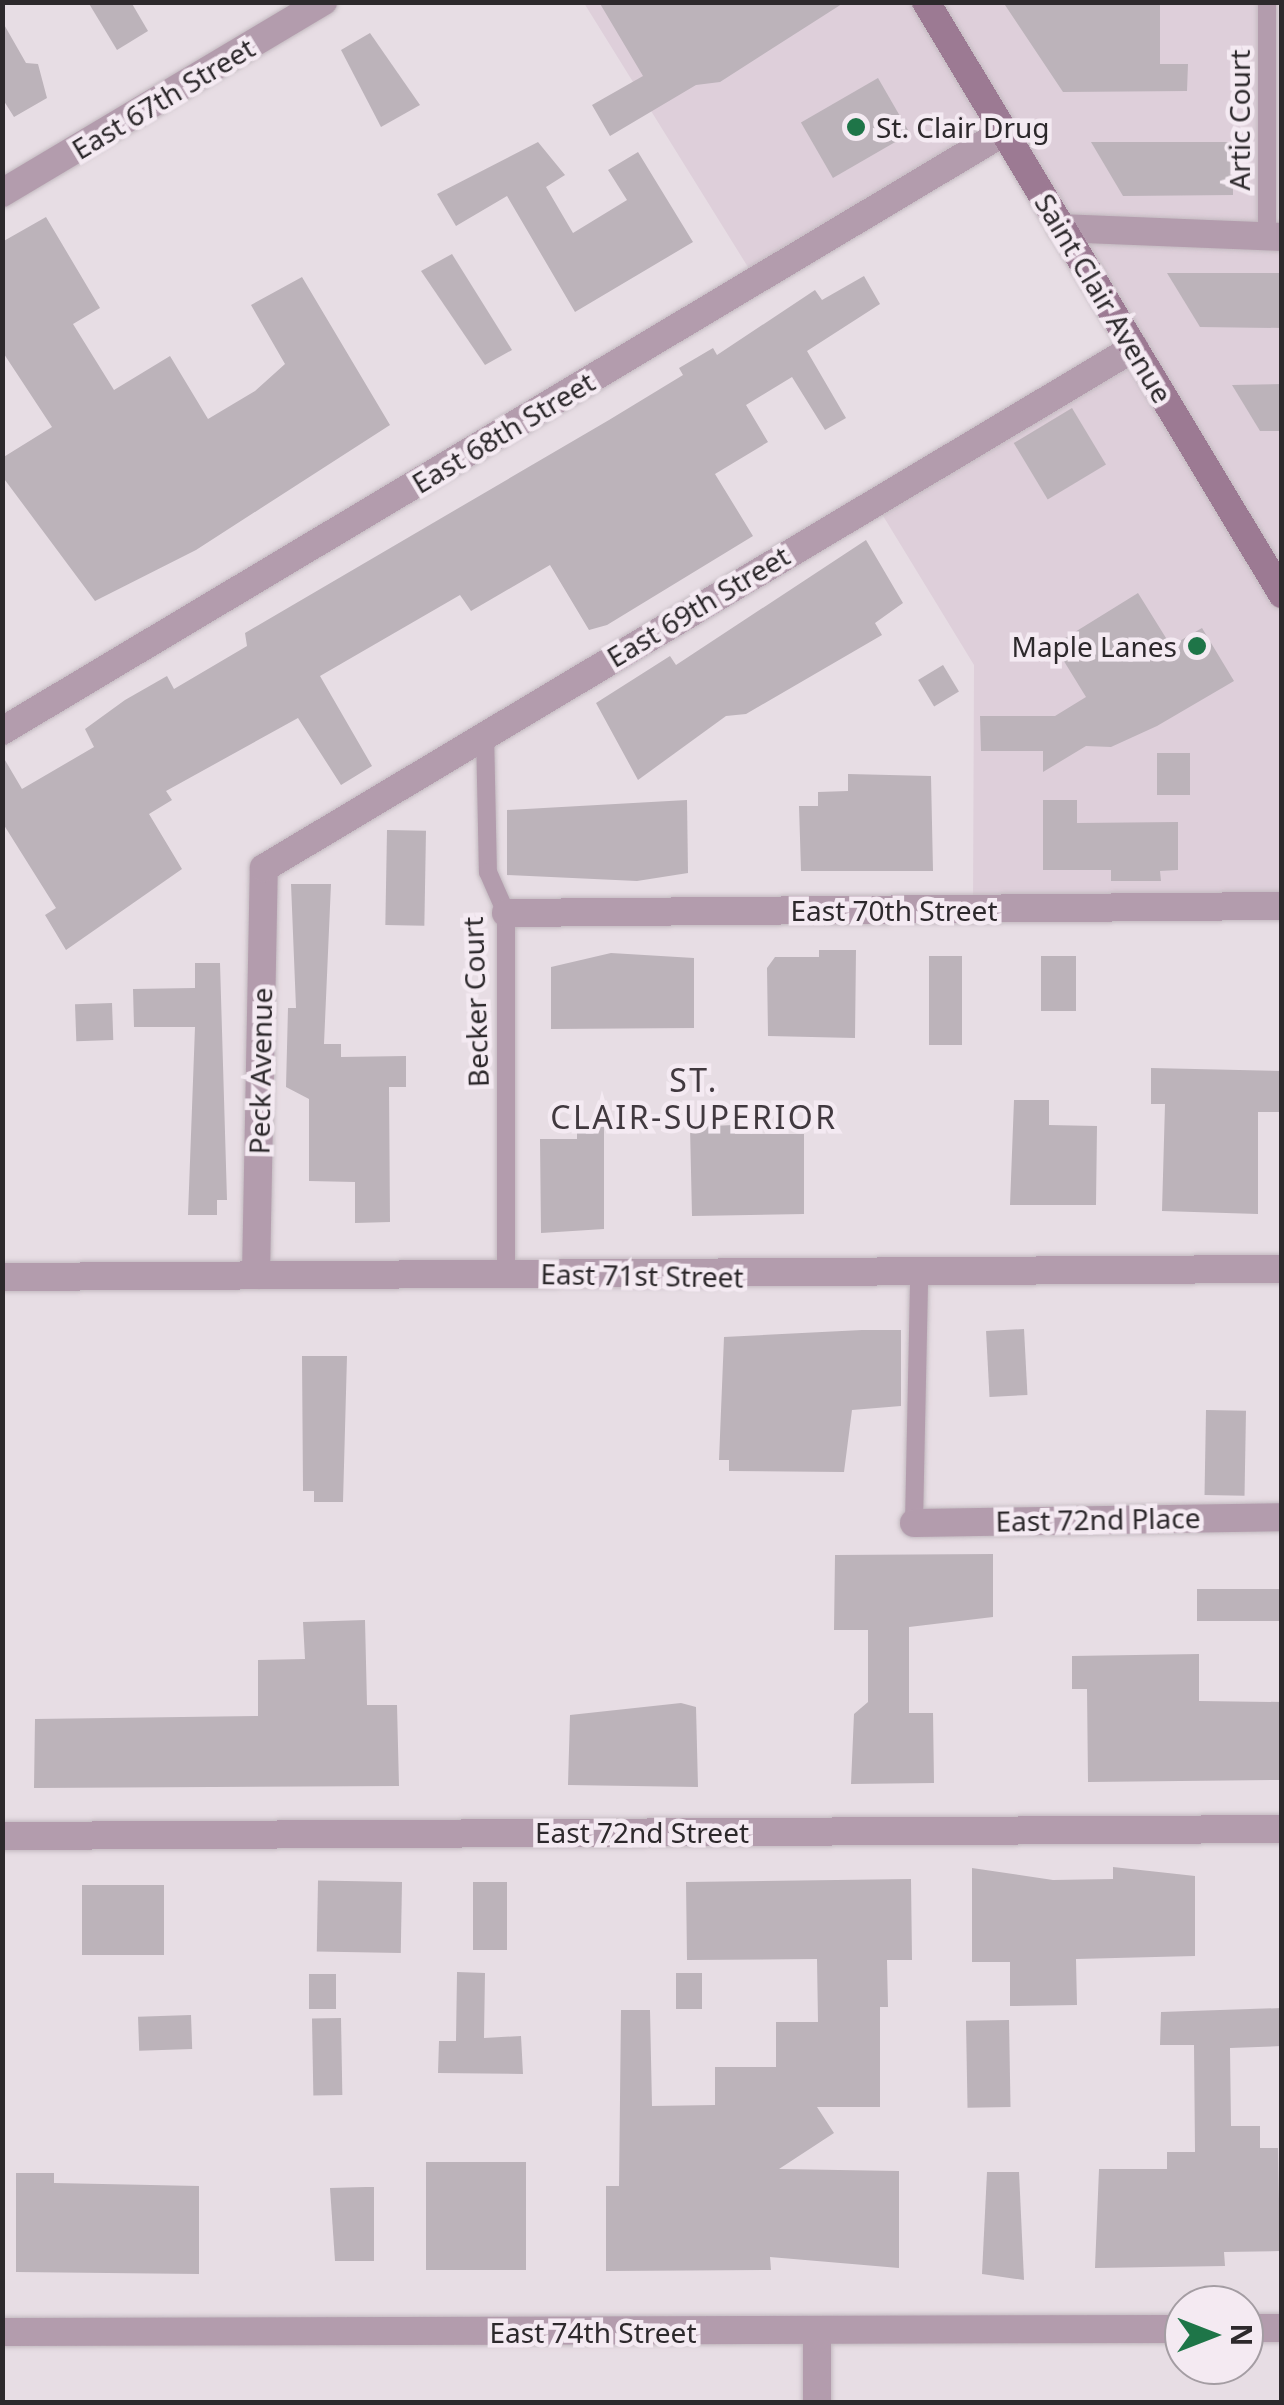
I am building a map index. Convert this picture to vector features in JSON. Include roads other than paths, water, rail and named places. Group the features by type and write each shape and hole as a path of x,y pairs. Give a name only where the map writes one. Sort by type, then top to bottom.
{"main road":[{"name":"Saint Clair Avenue","path":"926,2 1282,594"}],"street":[{"name":"East 67th Street","path":"2,193 324,2"},
{"name":"East 68th Street","path":"2,731 1004,132"},
{"path":"1062,228 1274,237"},
{"name":"East 69th Street","path":"264,868 486,731 1134,348"},
{"name":"Peck Avenue","path":"256,1275 264,868"},
{"name":"East 70th Street","path":"506,913 1282,906"},
{"name":"East 71st Street","path":"2,1277 506,1274 919,1278 1282,1269"},
{"name":"East 72nd Place","path":"914,1523 1282,1517"},
{"name":"East 72nd Street","path":"2,1836 1282,1829"},
{"name":"East 74th Street","path":"2,2332 1164,2329"},
{"path":"817,2332 817,2402"}],"lane":[{"name":"Artic Court","path":"1267,2 1274,237"},
{"name":"Becker Court","path":"486,731 488,872 506,913 506,1274"},
{"path":"914,1523 919,1278"}],"place":[{"name":"St. Clair Drug","path":"856,127"},
{"name":"Maple Lanes","path":"1197,646"}],"district":[{"name":"ST. CLAIR-SUPERIOR","path":"694,1100"}]}
